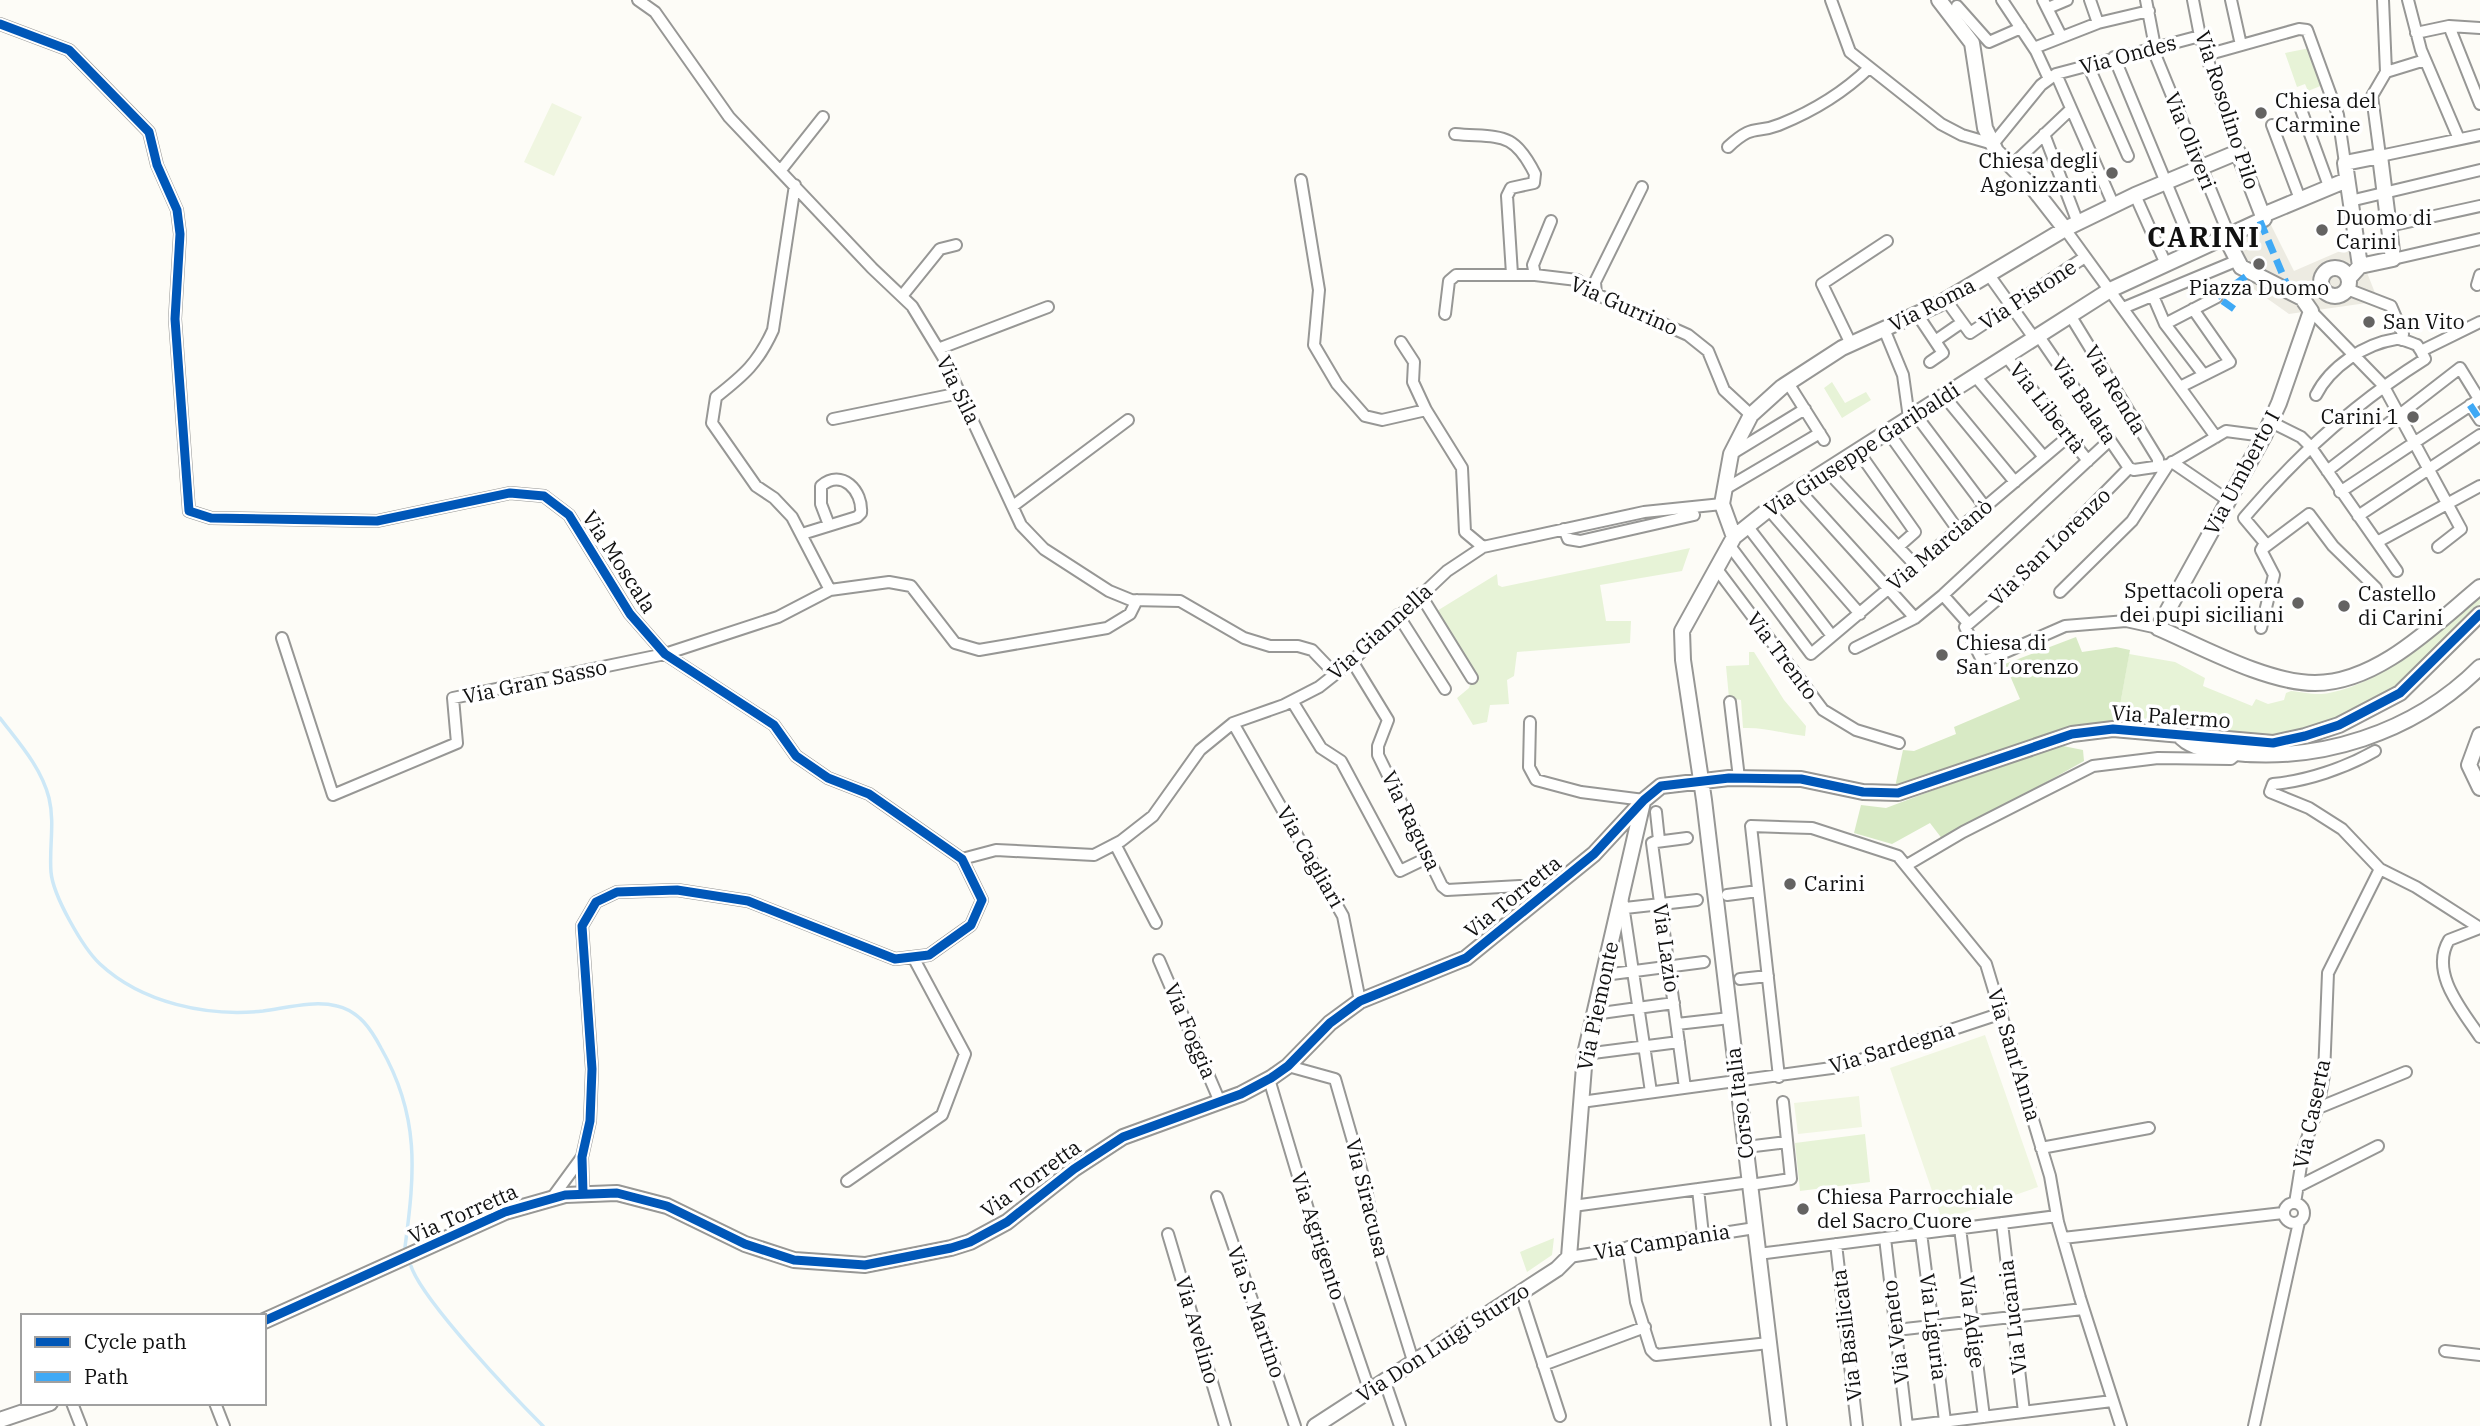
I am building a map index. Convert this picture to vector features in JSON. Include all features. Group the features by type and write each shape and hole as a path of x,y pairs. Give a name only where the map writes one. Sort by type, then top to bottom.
{"street":[{"name":"Via Sila","path":"638,0 655,12 729,117 912,306 960,393 1021,525 1044,548 1110,591 1137,600 1180,601 1244,638 1270,646 1298,646 1312,650 1335,674"},
{"path":"1831,0 1850,52 1941,124 1962,135 1993,144"},
{"path":"1939,0 1972,43 1985,128 1993,144 2011,166 2072,226"},
{"path":"2002,0 2071,109 2114,206"},
{"path":"2061,36 2045,4 2067,0"},
{"path":"2090,0 2098,23"},
{"name":"Via Rosolino Pilo","path":"2193,0 2206,55 2238,152 2264,217"},
{"path":"2231,0 2241,45"},
{"path":"2383,0 2386,72 2372,96 2393,259"},
{"path":"2407,0 2425,60 2459,139"},
{"path":"1957,6 1989,43 2021,28"},
{"path":"2034,48 2147,6"},
{"name":"Via Oliveri","path":"2147,6 2154,47 2201,167 2224,237"},
{"name":"Via Moscala","path":"0,24 69,50 149,132 166,190 177,210 180,234 175,319 189,510 211,518 377,521 510,493 544,496 569,515 630,614 665,654 774,724 796,756 818,771 869,794 961,859 982,900 971,925 929,955 914,957 895,959 748,901 677,890 617,892 596,902 582,926 592,1069 590,1121 582,1157"},
{"path":"2416,33 2449,26 2480,28"},
{"path":"2449,26 2480,104"},
{"path":"2206,55 2299,29 2307,30 2338,115 2360,257 2348,284 2311,311"},
{"name":"Via Ondes","path":"2052,77 2114,57 2200,36"},
{"path":"2114,57 2194,250"},
{"path":"2386,72 2425,60"},
{"path":"2088,65 2128,156"},
{"path":"1728,147 1745,131 1779,125 1850,86 1869,68"},
{"path":"1993,144 2052,77"},
{"path":"2299,104 2329,186"},
{"path":"2011,166 2071,109"},
{"path":"781,170 823,117"},
{"path":"2272,125 2300,199"},
{"path":"1455,134 1504,138 1517,144 1535,174 1534,183 1508,190 1506,219 1512,274"},
{"path":"2044,134 2072,226 2085,257 2217,437"},
{"path":"2344,163 2480,135"},
{"name":"Via Roma","path":"1722,505 1731,454 1751,415 1788,383 1851,344 1946,300 2072,226 2135,195 2238,152"},
{"path":"2350,201 2480,170"},
{"path":"1301,180 1319,290 1314,345 1337,384 1365,416 1381,420 1426,410"},
{"name":"Via Giuseppe Garibaldi","path":"1701,781 1683,660 1682,631 1732,542 1748,527 1827,471 2110,290 2300,199 2347,180"},
{"path":"795,186 773,330 763,352 745,376 716,397 712,423 756,486 783,508 802,534 830,590"},
{"path":"1596,293 1595,282 1642,187"},
{"path":"2135,195 2165,262"},
{"path":"2389,226 2480,206"},
{"path":"1535,275 1533,265 1551,221"},
{"path":"2224,237 2232,262 2302,298 2311,311 2383,385 2460,528 2438,547"},
{"path":"2302,298 2327,272 2360,257 2393,259 2480,239"},
{"path":"1851,344 1822,284 1887,241"},
{"path":"902,296 940,250 956,245"},
{"name":"Via Pistone","path":"1946,300 1970,333 2085,257"},
{"path":"2123,308 2232,262"},
{"path":"2327,272 2346,272 2348,284"},
{"path":"2327,272 2322,289 2333,296"},
{"name":"Via Gurrino","path":"1445,314 1451,277 1512,274 1577,281 1596,293 1688,335 1708,351 1724,390 1751,415"},
{"name":"Via Balata","path":"1989,275 2036,336 2129,468"},
{"path":"2348,284 2391,306 2403,334 2402,340"},
{"path":"2153,296 2165,324 2204,375"},
{"path":"2165,324 2217,297"},
{"path":"938,349 1048,307"},
{"path":"2180,387 2230,362 2193,309"},
{"name":"Via Umberto I","path":"2158,628 2268,429 2311,311"},
{"path":"1917,314 1944,353 1930,362"},
{"name":"Via Renda","path":"2070,316 2158,459 2166,464"},
{"path":"2421,351 2480,322"},
{"path":"1935,341 1961,323"},
{"path":"1884,329 1903,375 1912,416 1985,507"},
{"path":"2261,550 2264,543 2244,519 2286,469 2383,385 2425,359 2417,345 2402,340 2355,355 2324,379 2316,395"},
{"path":"1401,342 1415,362 1413,382 1426,410 1462,468 1465,533 1483,547"},
{"name":"Via Libertà","path":"2006,356 2088,461"},
{"path":"2327,471 2460,368 2476,401 2480,420"},
{"path":"1975,376 2043,457"},
{"path":"1725,489 1822,437 1788,383"},
{"path":"833,419 960,393"},
{"path":"1944,396 2015,482"},
{"path":"2340,492 2476,401"},
{"path":"1731,454 1805,409"},
{"path":"1013,506 1128,420"},
{"path":"2129,468 2134,470 2166,464 2226,431 2268,429 2301,437 2379,541 2397,571"},
{"path":"1888,432 1958,530"},
{"path":"2358,516 2480,435"},
{"name":"Via Marcianò","path":"1732,542 1811,654 2069,436"},
{"path":"1855,649 1915,618 1943,595 2110,439"},
{"path":"1858,451 1914,532 1898,547"},
{"path":"2166,464 2229,501"},
{"path":"2060,592 2132,521 2166,464"},
{"name":"Via San Lorenzo","path":"1966,625 2012,587 2129,468"},
{"path":"1827,471 1916,566"},
{"path":"802,534 829,525 861,513 861,500 854,487 843,480 821,486 821,504 829,525"},
{"path":"2379,541 2480,486"},
{"path":"1799,490 1915,618"},
{"path":"1722,505 1732,542"},
{"name":"Via Giannella","path":"961,859 996,850 1094,855 1115,844 1153,816 1200,750 1233,723 1292,701 1335,674 1352,661 1420,594 1483,547 1644,512 1722,505"},
{"path":"1769,510 1860,614"},
{"path":"2261,550 2309,514 2333,546 2376,588"},
{"path":"1564,529 1568,539 1580,541 1694,515"},
{"path":"1748,527 1832,636"},
{"path":"2261,550 2274,575 2261,628"},
{"name":"Via Trento","path":"1716,568 1823,710 1856,730 1899,743"},
{"path":"665,654 778,617 830,590 889,582 911,586 954,643 979,650 1107,628 1130,614 1137,600"},
{"path":"1943,595 1966,625 1983,662 2065,626 2126,621 2158,628 2264,672 2296,681 2331,682 2348,678 2398,651 2480,587"},
{"path":"1420,594 1472,678"},
{"name":"Via Palermo","path":"1701,781 1739,778 1801,779 1863,792 1898,793 2072,734 2113,729 2273,743 2339,725 2400,693 2480,614"},
{"path":"1398,615 1445,689"},
{"name":"Via Gran Sasso","path":"282,638 333,795 457,743 453,698 665,654"},
{"name":"Via Ragusa","path":"1352,661 1388,720 1378,746 1378,755 1442,886 1447,890 1520,886 1545,894"},
{"path":"2177,733 2197,748 2286,755 2316,752 2399,725 2427,710 2480,667"},
{"path":"1292,701 1321,748 1341,761 1400,871 1429,857"},
{"path":"1730,702 1739,778"},
{"path":"1530,722 1529,767 1536,780 1581,792 1643,800"},
{"name":"Via Cagliari","path":"1233,723 1343,916 1360,1001"},
{"path":"2480,735 2469,765 2480,788"},
{"path":"2375,751 2308,778 2273,784 2269,789 2273,795 2309,808 2342,829 2380,869 2416,887 2480,928"},
{"path":"1907,865 1963,832 2093,766 2158,758 2231,759 2238,753"},
{"name":"Via Torretta","path":"266,1320 505,1212 552,1198 583,1193 617,1193 667,1206 745,1244 794,1260 844,1266 891,1261 970,1242 1007,1222 1099,1151 1123,1137 1220,1102 1269,1080 1288,1066 1330,1023 1360,1001 1466,958 1594,854 1643,800 1661,786 1701,781"},
{"name":"Corso Italia","path":"1701,781 1779,1426"},
{"name":"Via Piemonte","path":"1569,1256 1585,1054 1624,903 1643,800"},
{"name":"Via Lazio","path":"1656,812 1659,833 1656,842 1652,843 1685,1088"},
{"name":"Via Sant'Anna","path":"1758,891 1751,826 1812,828 1888,850 1907,865 1986,964 2041,1147 2083,1309 2121,1426"},
{"path":"1656,842 1687,838"},
{"path":"1115,844 1156,923"},
{"name":"Via Caserta","path":"2295,1203 2304,1147 2318,1108 2324,1075 2328,973 2380,869"},
{"path":"1727,895 1758,891 1779,1076"},
{"path":"1651,1092 1624,903 1660,904 1697,900"},
{"path":"2480,928 2449,940 2443,965 2446,984 2480,1037"},
{"path":"846,1181 942,1115 965,1054 914,957"},
{"name":"Via Foggia","path":"1159,960 1220,1102"},
{"path":"1604,975 1704,962"},
{"path":"1740,979 1768,976"},
{"path":"1594,1014 1674,1003"},
{"name":"Via Sardegna","path":"1581,1102 1839,1067 2002,1013"},
{"path":"1676,1024 1730,1018"},
{"path":"1585,1054 1679,1042"},
{"name":"Via Siracusa","path":"1288,1066 1335,1079 1365,1183 1374,1235 1414,1364"},
{"path":"2318,1108 2406,1072"},
{"name":"Via Agrigento","path":"1269,1080 1310,1216 1370,1392"},
{"path":"1573,1206 1791,1179 1783,1102"},
{"path":"2041,1147 2149,1128"},
{"path":"1746,1147 1787,1142"},
{"path":"2298,1186 2378,1146"},
{"path":"582,1157 583,1193"},
{"path":"552,1198 582,1157"},
{"path":"1698,1189 1703,1235"},
{"name":"Via S. Martino","path":"1217,1197 1295,1426"},
{"path":"2254,1426 2304,1211 2295,1203 2288,1204 2284,1213"},
{"path":"2284,1213 2290,1223 2299,1224"},
{"path":"2063,1238 2284,1213"},
{"path":"1758,1254 2057,1216"},
{"name":"Via Lucania","path":"2002,1223 2024,1412"},
{"name":"Via Campania","path":"1569,1256 1755,1228"},
{"name":"Via Adige","path":"1961,1228 1984,1417"},
{"name":"Via Liguria","path":"1921,1233 1945,1422"},
{"name":"Via Avelino","path":"1168,1234 1225,1426"},
{"name":"Via Veneto","path":"1885,1238 1908,1426"},
{"name":"Via Basilicata","path":"1836,1244 1857,1426"},
{"path":"1628,1247 1636,1302 1651,1350 1659,1357 1769,1343"},
{"name":"Via Don Luigi Sturzo","path":"1315,1426 1414,1364 1520,1293 1569,1256"},
{"path":"1520,1293 1560,1416"},
{"path":"1896,1331 2083,1309"},
{"path":"1544,1365 1645,1327"},
{"path":"2445,1351 2480,1355"},
{"path":"1385,1382 1400,1426"},
{"path":"1908,1426 2112,1401"},
{"path":"4,1421 45,1405"},
{"path":"73,1405 80,1426"},
{"path":"216,1405 224,1426"}],"green space":[{"path":"2310,48 2323,85 2308,91 2305,84 2297,87 2285,53"},
{"path":"552,103 582,117 554,176 524,162"},
{"path":"1832,382 1845,403 1866,392 1871,400 1842,418 1824,388"},
{"path":"1690,548 1682,571 1600,585 1606,621 1631,621 1630,643 1517,652 1514,676 1507,680 1509,704 1490,705 1487,722 1473,725 1457,698 1469,688 1472,678 1432,614 1497,574 1498,585 1502,587"},
{"path":"2480,597 2480,604 2395,690 2369,706 2294,732 2275,735 2117,722 2129,654 2175,662 2205,678 2203,686 2252,706 2256,699 2268,704 2284,700 2286,693 2291,691 2324,694 2371,678 2428,640"},
{"path":"2076,637 2082,652 2116,647 2130,650 2117,722 2071,728 1895,787 1903,750 1914,751 1956,734 1954,727 2020,699 2005,664"},
{"path":"1749,652 1754,652 1784,700 1806,726 1805,736 1743,728 1741,700 1729,698 1726,666 1749,665"},
{"path":"2061,742 2063,746 2083,750 2084,761 1943,840 1930,823 1892,844 1854,833 1861,805 1886,808"},
{"path":"1985,1035 2038,1187 1942,1220 1890,1068"},
{"path":"1859,1096 1862,1127 1798,1134 1794,1103"},
{"path":"1865,1134 1870,1182 1800,1191 1795,1143"},
{"path":"1554,1238 1552,1255 1527,1272 1520,1252"}],"shaded area":[{"name":"Piazza Duomo","path":"2263,215 2269,221 2294,271 2361,242 2366,270 2377,298 2374,302 2289,314 2241,280 2228,264 2215,234"}],"waterway":[{"path":"0,718 41,776 52,817 53,882 70,921 100,964 135,989 176,1004 220,1012 263,1011 328,1004 352,1012 368,1028 394,1073 408,1121 412,1169 405,1247"},
{"path":"411,1266 432,1301 450,1324 543,1426"}],"marked path":[{"path":"2260,221 2290,292"},
{"path":"2234,309 2217,297 2251,273"},
{"path":"2470,405 2480,420"}],"cycle path":[{"path":"0,24 69,50 149,132 157,165 177,210 180,234 175,319 189,511 211,518 377,521 510,493 544,496 569,515 630,614 665,654 774,725 796,756 828,778 869,794 962,859 982,900 971,925 929,955 895,959 748,901 677,890 617,892 596,902 582,926 592,1069 590,1121 582,1157 583,1193"},
{"path":"266,1320 505,1212 565,1195 617,1193 667,1206 745,1244 794,1260 865,1265 970,1242 1007,1222 1074,1169 1123,1137 1241,1094 1271,1078 1288,1066 1330,1023 1360,1001 1466,958 1594,854 1644,800 1661,786 1729,778 1801,779 1863,792 1898,793 2072,734 2113,729 2273,743 2339,725 2400,693 2480,614"}],"place":[{"name":"Chiesa del Carmine","path":"2261,113"},
{"name":"Chiesa degli Agonizzanti","path":"2112,173"},
{"name":"Duomo di Carini","path":"2322,230"},
{"name":"Piazza Duomo","path":"2259,264"},
{"name":"San Vito","path":"2369,322"},
{"name":"Carini 1","path":"2413,417"},
{"name":"Spettacoli opera dei pupi siciliani","path":"2298,603"},
{"name":"Castello di Carini","path":"2344,606"},
{"name":"Chiesa di San Lorenzo","path":"1942,655"},
{"name":"Carini","path":"1790,884"},
{"name":"Chiesa Parrocchiale del Sacro Cuore","path":"1803,1209"}],"district":[{"name":"CARINI","path":"2204,237"}]}
